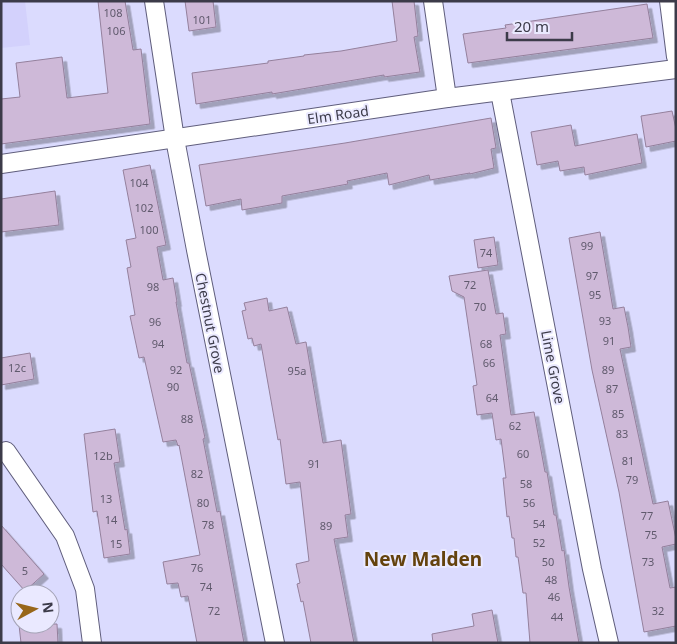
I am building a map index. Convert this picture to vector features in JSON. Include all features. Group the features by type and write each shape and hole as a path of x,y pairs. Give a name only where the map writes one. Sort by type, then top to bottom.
{"street":[{"name":"Chestnut Grove","path":"154,1 175,139 275,643"},
{"path":"433,1 447,98"},
{"path":"669,1 676,57"},
{"name":"Elm Road","path":"1,164 447,98 676,69"},
{"name":"Lime Grove","path":"500,92 592,568 609,643"},
{"path":"6,451 65,536 85,589 92,643"}],"shaded area":[{"path":"1,1 25,1 30,45 1,48"}],"building":[{"path":"98,1 125,1 133,50 141,49 150,124 1,144 1,99 20,97 16,63 62,57 67,98 108,93"},
{"path":"185,1 213,1 216,27 189,31"},
{"path":"392,1 414,1 418,36 414,37 420,72 384,77 384,75 272,94 272,92 196,104 192,73 268,63 268,61 397,41"},
{"path":"647,4 653,38 468,63 463,34 506,28 505,25"},
{"path":"672,111 676,129 676,141 646,147 641,116"},
{"path":"491,118 496,148 491,149 494,168 430,180 429,175 389,185 387,173 347,181 348,184 282,196 282,203 242,210 241,199 206,206 199,165"},
{"path":"571,125 575,146 637,134 642,163 585,175 584,167 560,171 558,161 537,165 531,132"},
{"path":"150,165 166,245 157,247 163,280 173,278 187,363 189,363 205,438 203,439 217,512 220,511 244,643 197,643 188,596 181,597 178,583 167,584 163,562 200,555 179,445 176,440 163,442 144,357 139,358 130,316 135,315 127,268 131,267 126,240 136,238 123,170"},
{"path":"55,191 59,225 1,232 1,199"},
{"path":"600,232 613,309 624,307 628,327 631,347 620,349 653,504 668,501 676,539 676,544 662,547 670,588 676,587 676,626 644,632 619,492 592,370 569,238"},
{"path":"494,237 498,265 478,268 474,240"},
{"path":"488,270 496,314 503,313 506,334 500,335 511,415 534,412 554,515 556,515 562,551 564,550 579,643 530,643 526,593 523,593 514,538 512,538 509,516 507,517 503,478 506,478 501,439 496,440 492,413 477,415 473,386 477,385 464,297 452,291 449,276"},
{"path":"267,298 269,311 287,307 296,344 306,342 323,443 341,440 351,514 345,515 348,537 334,539 354,643 311,643 303,601 301,602 297,584 300,583 296,564 309,561 300,482 286,484 280,439 278,440 261,344 254,346 252,338 248,339 242,311 246,310 244,303"},
{"path":"30,353 34,379 1,385 1,358"},
{"path":"115,429 120,462 114,463 130,554 104,558 97,511 93,512 84,434"},
{"path":"1,525 44,574 33,584 19,584 1,564"},
{"path":"492,610 498,643 433,643 432,634 474,626 472,614"},
{"path":"20,634 58,634 58,643 21,643"}],"district":[{"name":"New Malden","path":"423,559"}]}
